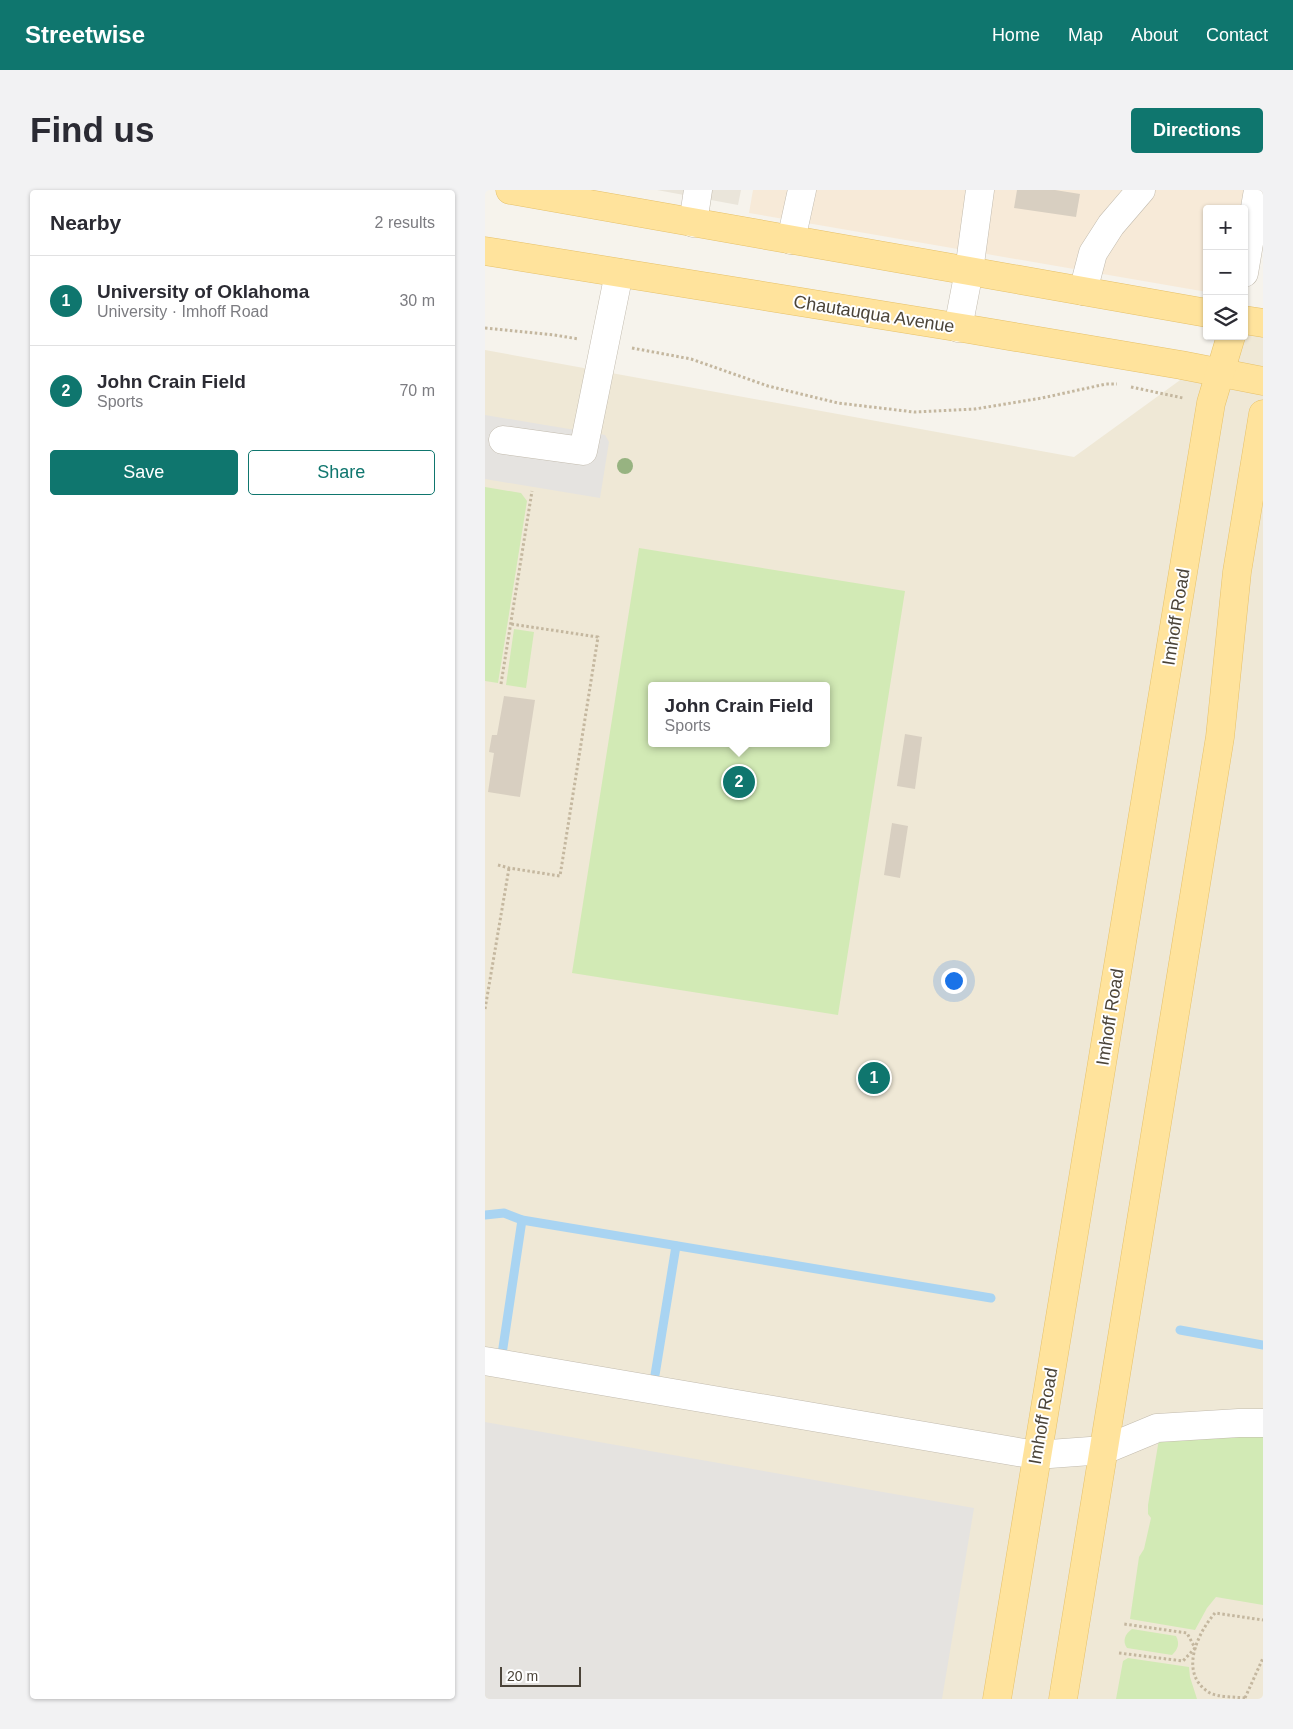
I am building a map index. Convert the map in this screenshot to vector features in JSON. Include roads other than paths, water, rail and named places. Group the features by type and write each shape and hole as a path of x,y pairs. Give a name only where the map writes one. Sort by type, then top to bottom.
{"main road":[{"path":"510,190 1203,312"},
{"name":"Chautauqua Avenue","path":"485,251 958,328 1263,381"},
{"path":"1248,321 1263,323"},
{"name":"Imhoff Road","path":"997,1699 1211,403 1230,340"},
{"path":"1063,1699 1220,737 1237,572 1263,414"}],"street":[{"path":"693,223 698,190"},
{"path":"791,240 802,190"},
{"path":"958,328 969,271 980,190"},
{"path":"1083,290 1093,253 1111,225 1141,190"},
{"path":"1248,250 1258,190"},
{"path":"503,440 583,451 619,273"},
{"path":"485,1361 1036,1455 1104,1450 1157,1428 1263,1423"}],"waterway":[{"path":"485,1215 504,1213 522,1220 991,1298"},
{"path":"501,1361 522,1220"},
{"path":"655,1375 676,1246"},
{"path":"1180,1330 1263,1345"}],"place":[{"name":"John Crain Field","path":"739,782"},
{"name":"University of Oklahoma","path":"874,1078"}]}
